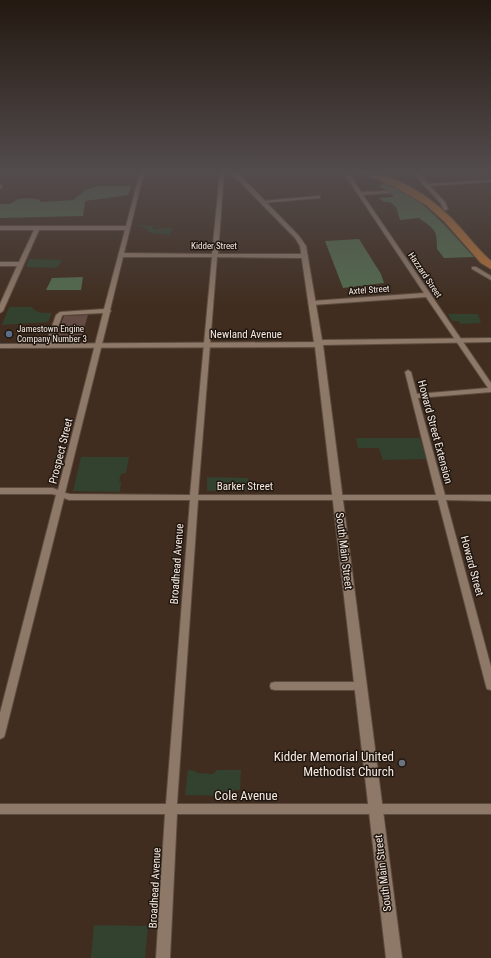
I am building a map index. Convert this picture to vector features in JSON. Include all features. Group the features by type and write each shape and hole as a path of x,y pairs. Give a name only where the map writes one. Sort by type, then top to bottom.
{"highway":[{"path":"445,217 476,252 491,266"},
{"path":"453,217 491,256"}],"street":[{"name":"Prospect Street","path":"0,734 62,494 131,217"},
{"name":"Broadhead Avenue","path":"163,958 194,497 218,217"},
{"name":"South Main Street","path":"277,217 300,240 305,256 318,344 394,958"},
{"name":"Hazzard Street","path":"375,217 491,389"},
{"path":"0,228 128,228"},
{"path":"0,311 36,228"},
{"name":"Kidder Street","path":"122,255 305,256"},
{"path":"0,264 21,264"},
{"path":"474,268 491,278"},
{"name":"Axtel Street","path":"312,303 428,295"},
{"path":"48,346 62,313 108,311"},
{"name":"Newland Avenue","path":"0,346 310,345 491,340"},
{"name":"Howard Street Extension","path":"408,372 442,498"},
{"path":"414,396 491,389"},
{"name":"Barker Street","path":"0,491 53,491 70,497 491,498"},
{"name":"Howard Street","path":"442,498 491,686"},
{"path":"275,686 360,686"},
{"name":"Cole Avenue","path":"0,809 491,809"}],"green space":[{"path":"0,217 54,217 0,218"},
{"path":"399,217 436,217 474,257 444,258 437,249 436,234 432,228 419,218 400,220"},
{"path":"135,225 153,226 153,229 172,228 170,235 151,233 143,227"},
{"path":"359,239 381,274 384,283 343,288 325,241"},
{"path":"29,259 62,260 57,268 26,267"},
{"path":"83,277 81,290 46,290 52,278"},
{"path":"9,307 32,307 38,312 52,313 48,322 2,325"},
{"path":"448,314 478,314 481,323 460,324 459,321 452,321"},
{"path":"356,438 420,438 426,459 383,460 379,448 358,448"},
{"path":"81,457 129,457 126,473 121,474 119,481 121,482 120,492 73,491"},
{"path":"207,477 248,478 250,491 207,491"},
{"path":"188,770 195,771 197,773 213,774 217,770 241,770 240,790 231,791 231,796 185,795"},
{"path":"94,925 148,926 145,958 91,958"}],"building":[{"path":"88,315 82,335 74,335 74,337 56,337 64,316"}],"place":[{"name":"Jamestown Engine Company Number 3","path":"9,334"},
{"name":"Kidder Memorial United Methodist Church","path":"402,763"}]}
